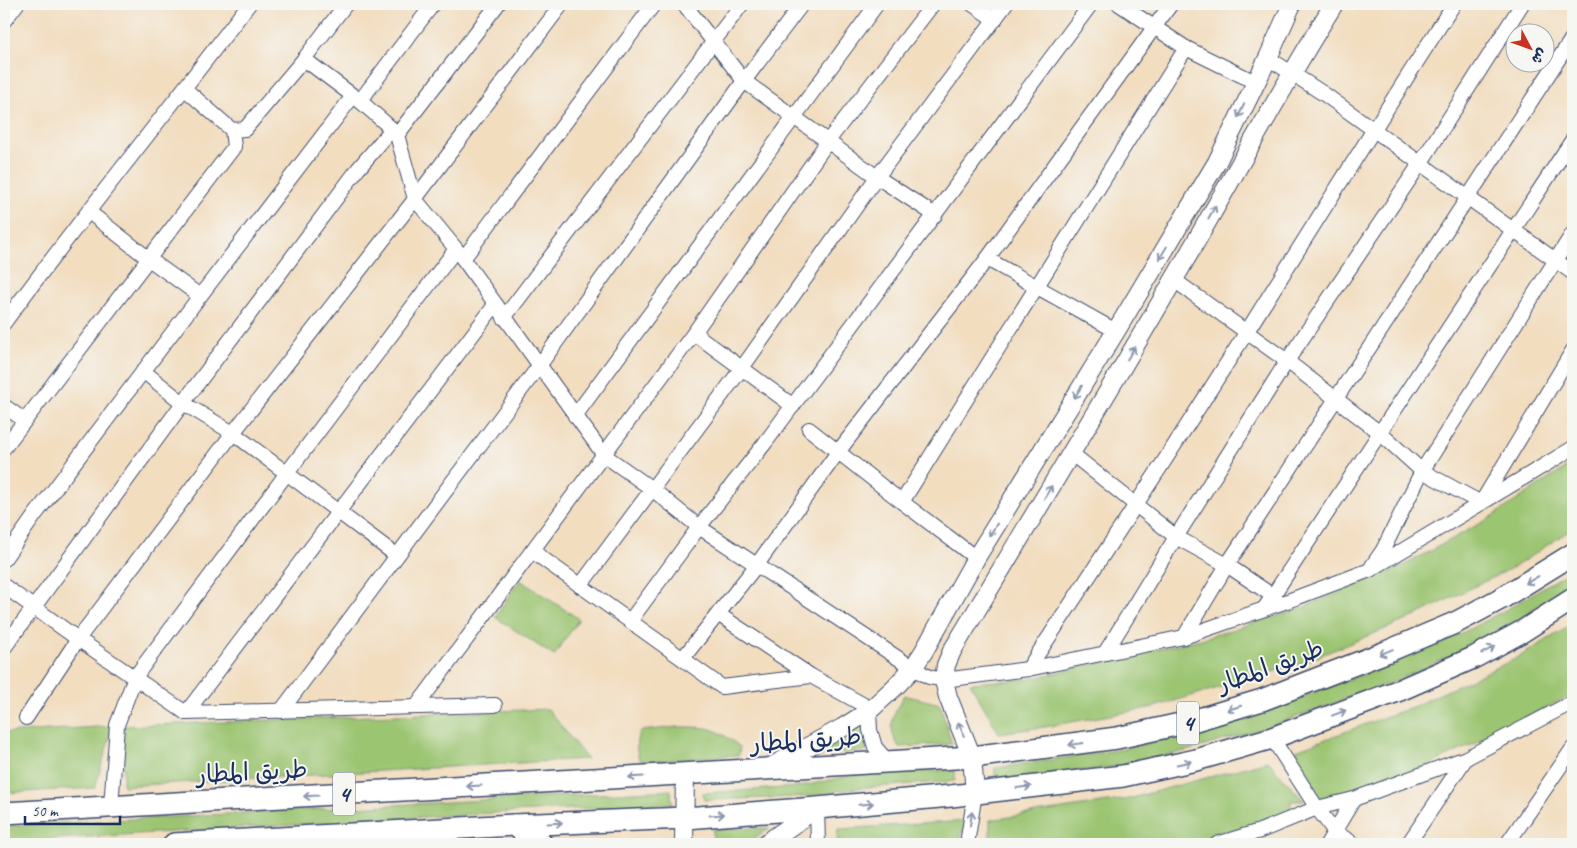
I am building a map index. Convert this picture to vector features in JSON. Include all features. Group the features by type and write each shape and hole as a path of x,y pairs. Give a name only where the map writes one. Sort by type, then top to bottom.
{"highway":[{"name":"طريق المطار","path":"4,813 972,757 1117,738 1189,722 1262,700 1386,652 1457,622 1502,598 1573,554"},
{"name":"4","path":"975,793 1124,776 1196,760 1272,738 1400,690 1473,658 1523,631 1573,599"},
{"path":"817,808 975,793"},
{"name":"4","path":"174,844 514,825 685,818 817,808"},
{"path":"514,825 542,844"}],"main road":[{"path":"769,769 869,711 913,668 976,558 1116,331 1217,162 1292,4"},
{"path":"975,793 972,757 948,697 944,680 946,665 952,651 1174,280 1291,72 1334,4"},
{"path":"684,774 684,844"},
{"path":"765,844 817,808"}],"street":[{"path":"4,21 18,4"},
{"path":"4,323 249,4"},
{"path":"4,448 234,147 239,129 304,59 346,4"},
{"path":"4,559 35,514 200,296 356,98 433,4"},
{"path":"4,648 183,403 358,169 394,132 498,4"},
{"path":"26,718 78,639 233,433 415,199 562,4"},
{"path":"111,807 117,725 135,678 287,473 654,4"},
{"path":"684,4 744,81 877,177 935,215"},
{"path":"504,318 742,4"},
{"path":"281,711 539,366 744,81 802,4"},
{"path":"575,416 877,4"},
{"path":"416,707 694,333 828,141 933,4"},
{"path":"972,4 995,20"},
{"path":"580,586 742,368 877,177 1006,4"},
{"path":"630,621 699,527 793,406 1091,4"},
{"path":"1119,4 1186,48 1255,82"},
{"path":"683,658 756,566 838,452 987,259 1171,4"},
{"path":"1028,669 1136,505 1372,130 1454,4"},
{"path":"1105,653 1287,361 1420,164 1522,4"},
{"path":"1184,637 1227,565 1573,37"},
{"path":"902,502 1186,48"},
{"path":"1268,58 1291,72 1468,196 1573,274"},
{"path":"304,59 356,98 394,132 415,199 459,254 604,455 652,489 699,527 756,566 913,668 929,676 944,680 1028,669 1184,637 1293,599 1370,570 1573,448"},
{"path":"185,89 239,129"},
{"path":"1264,609 1573,139"},
{"path":"89,212 200,296"},
{"path":"1370,570 1383,550 1422,471 1573,233"},
{"path":"987,259 1116,331"},
{"path":"1174,280 1287,361 1380,433 1422,471 1481,503"},
{"path":"186,713 495,305"},
{"path":"694,333 793,406"},
{"path":"1481,503 1573,350"},
{"path":"143,371 183,403 233,433 396,555"},
{"path":"4,406 24,420"},
{"path":"809,429 976,558"},
{"path":"1071,454 1176,537 1227,565 1273,596"},
{"path":"532,550 722,687 811,676"},
{"path":"4,586 186,713 495,705"},
{"path":"718,614 811,676 862,704 869,711 870,730 875,747 888,762"},
{"path":"1217,844 1260,831 1316,808 1354,799 1466,758 1573,702"},
{"path":"1272,738 1316,808 1335,832 1354,844"},
{"path":"1507,844 1573,748"},
{"path":"1408,844 1466,758"},
{"path":"967,844 975,793"},
{"path":"1327,844 1354,799"},
{"path":"817,808 818,844"},
{"path":"1251,844 1260,831"}],"green space":[{"path":"1573,463 1573,528 1516,566 1407,620 1302,663 1154,707 1044,727 999,733 970,683 1029,679 1201,639 1299,609 1403,566 1490,518"},
{"path":"1573,569 1573,579 1517,621 1468,648 1396,681 1269,727 1194,749 1121,766 995,781 995,768 1118,750 1191,733 1265,711 1391,664 1462,633 1509,608"},
{"path":"520,580 579,619 554,656 495,617"},
{"path":"1573,624 1573,694 1510,727 1403,777 1320,801 1296,750 1412,707 1517,658"},
{"path":"904,695 940,704 952,744 899,747 893,733 892,721"},
{"path":"548,709 587,759 123,786 124,726"},
{"path":"864,719 863,737 868,751 816,754 815,752"},
{"path":"113,726 95,788 4,793 4,733"},
{"path":"697,727 717,731 740,747 739,755 646,762 639,759 637,744 641,731"},
{"path":"1268,761 1304,801 1291,801 1290,813 1208,840 1187,844 990,844 990,820 1128,799"},
{"path":"955,770 955,781 859,788 803,797 704,800 703,793 798,787 858,774"},
{"path":"671,790 672,804 4,842 4,826"},
{"path":"967,821 958,844 837,843 838,829"},
{"path":"770,828 746,844 713,844 713,829"}]}
